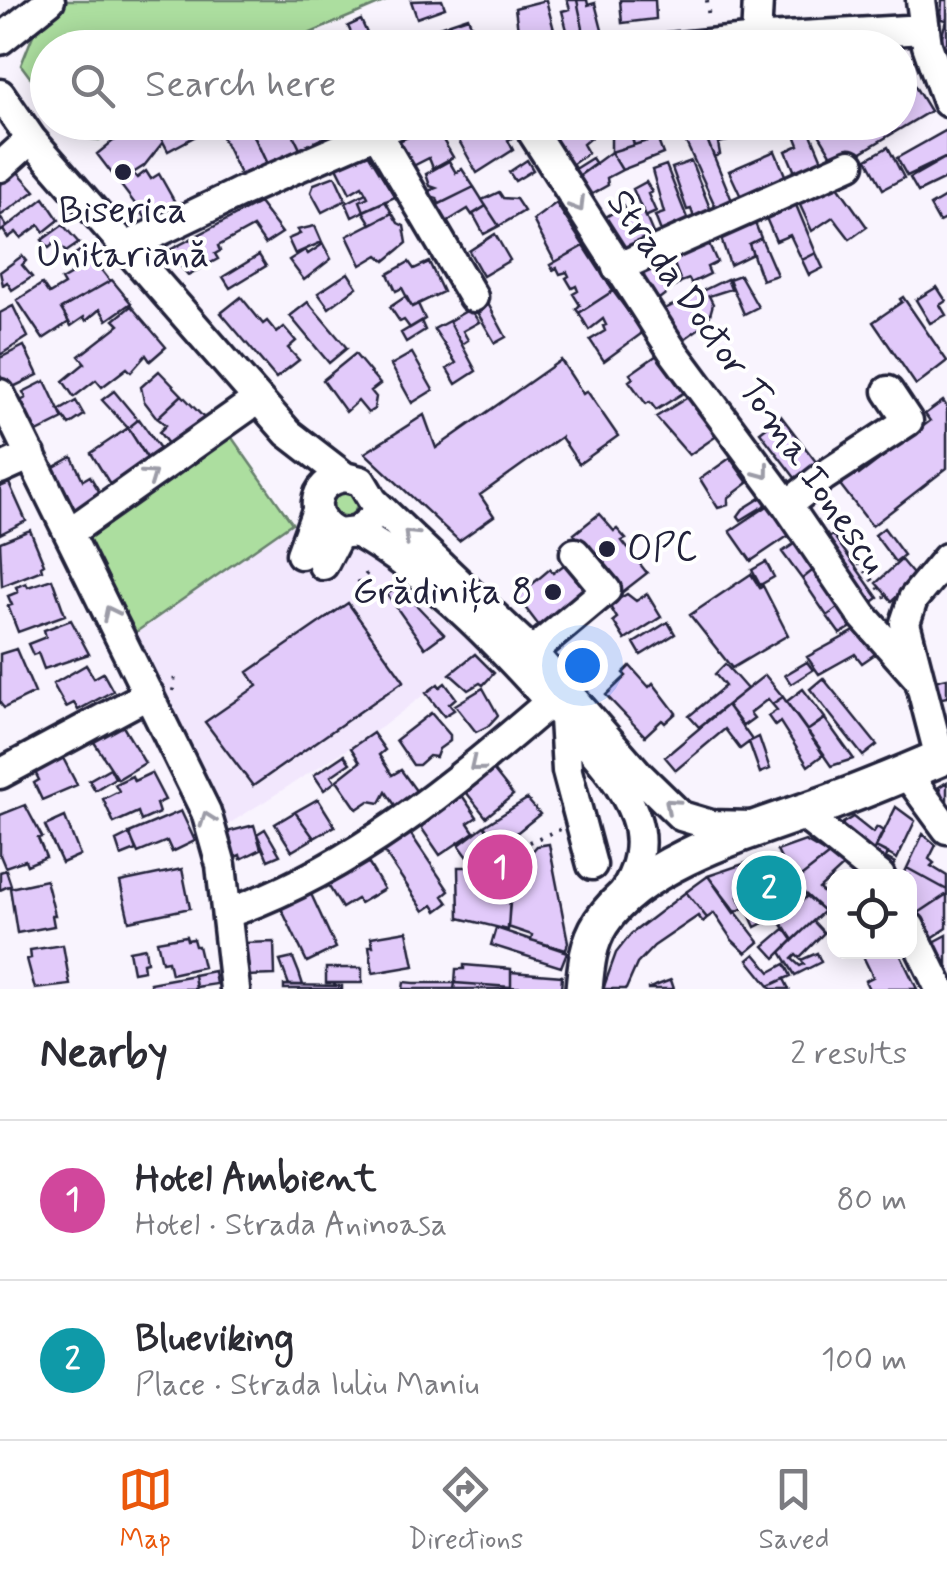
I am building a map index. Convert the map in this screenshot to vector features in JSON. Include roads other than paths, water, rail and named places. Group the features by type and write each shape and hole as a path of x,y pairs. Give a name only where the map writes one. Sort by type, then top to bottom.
{"main road":[{"path":"584,989 590,948 612,910 656,875 690,856 943,756"}],"street":[{"path":"0,40 50,0"},
{"path":"756,30 758,0"},
{"path":"921,0 924,30 947,102"},
{"path":"917,30 924,30"},
{"path":"0,94 30,135"},
{"path":"0,167 30,140"},
{"path":"34,140 288,433 345,476 361,481 373,502 532,652 640,776 681,816 711,825 763,826"},
{"path":"126,247 363,140"},
{"path":"396,140 473,297"},
{"name":"Strada Doctor Toma Ionescu","path":"537,140 672,350 880,638 916,676"},
{"path":"617,268 850,164"},
{"path":"787,505 908,421 888,391"},
{"path":"0,394 206,812 221,864 235,989"},
{"path":"70,532 258,399"},
{"path":"288,433 324,526 396,556 451,603 500,648 557,710 624,794 635,817 640,856 628,886 612,910"},
{"path":"0,469 31,455"},
{"path":"345,476 329,481 317,503 312,560 372,516 373,502"},
{"path":"532,652 606,590 575,553"},
{"path":"943,756 916,676 905,624 913,600 947,558"},
{"path":"880,638 891,636 905,624"},
{"path":"0,774 149,694"},
{"path":"557,710 567,771 592,865"},
{"path":"228,914 290,889 378,839 557,710"},
{"path":"906,772 947,829"},
{"path":"801,813 871,869"},
{"path":"917,941 940,989"}],"place":[{"name":"Biserica Unitariană","path":"123,172"},
{"name":"OPC","path":"607,549"},
{"name":"Grădinița 8","path":"553,592"},
{"name":"Hotel Ambient","path":"500,867"},
{"name":"Blueviking","path":"769,888"}]}
